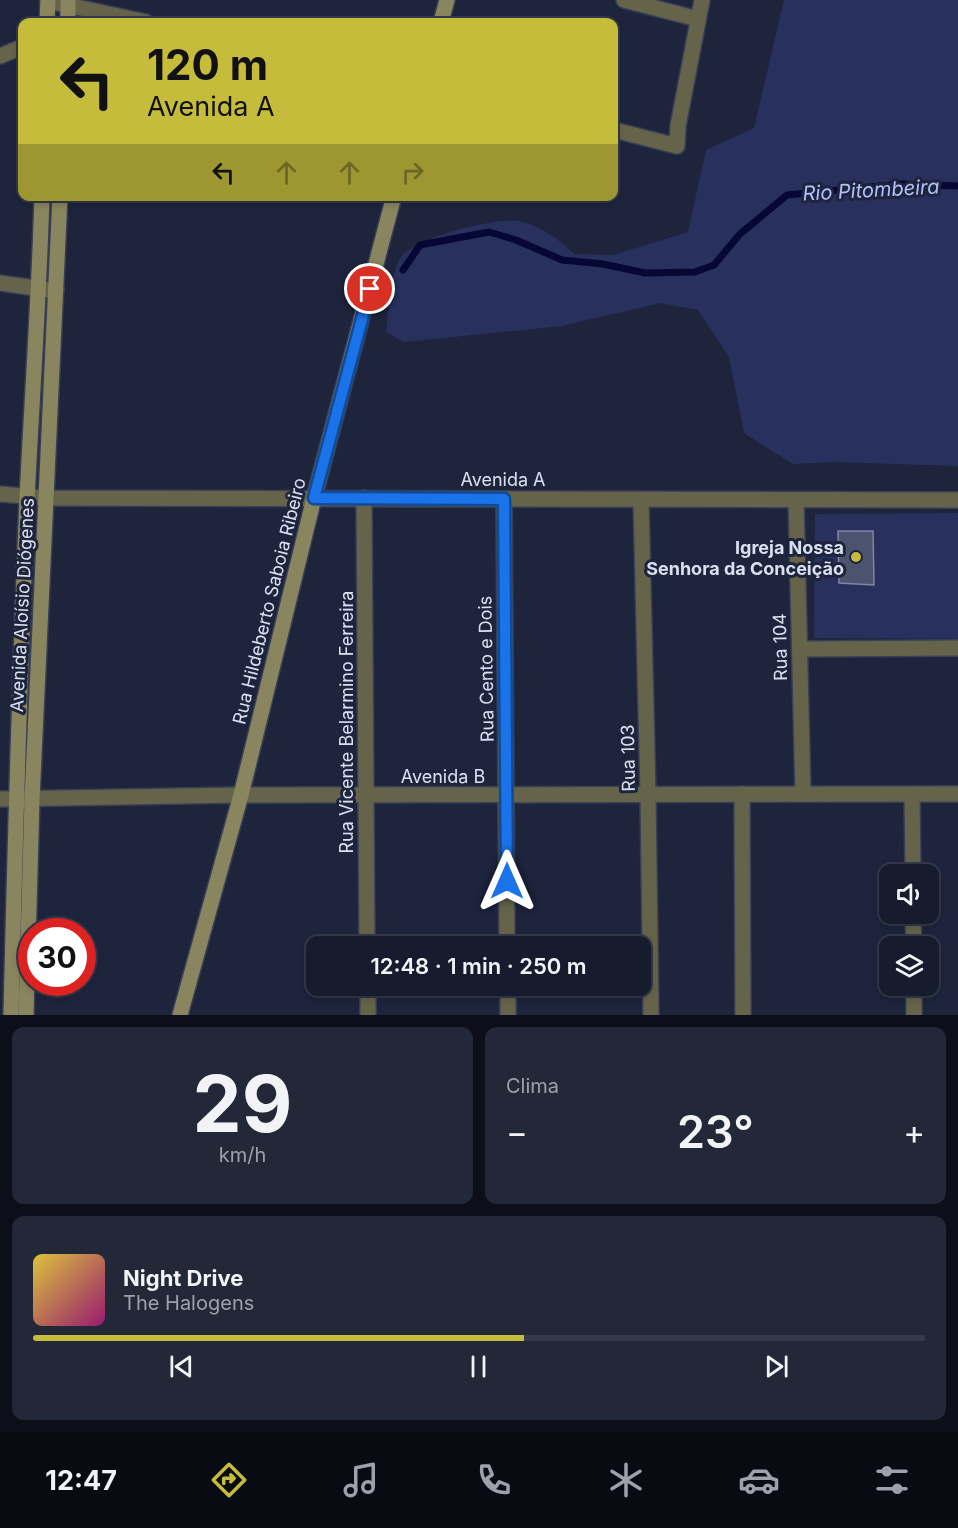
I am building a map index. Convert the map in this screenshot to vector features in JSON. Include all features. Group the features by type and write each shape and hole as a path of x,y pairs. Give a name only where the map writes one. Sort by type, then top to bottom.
{"street":[{"path":"442,18 447,0"},
{"path":"624,0 698,19"},
{"path":"618,131 677,146 678,126 702,0"},
{"path":"47,18 48,1 68,3 130,18"},
{"path":"0,56 18,49"},
{"name":"Avenida Aloísio Diógenes","path":"11,1015 27,497 42,201"},
{"name":"Avenida Aloísio Diógenes","path":"26,1015 32,799 60,201"},
{"name":"Rua Hildeberto Saboia Ribeiro","path":"180,1015 241,795 314,498 393,201"},
{"path":"0,283 56,291"},
{"name":"Avenida A","path":"0,494 47,498 958,500"},
{"name":"Rua Vicente Belarmino Ferreira","path":"364,498 367,936"},
{"name":"Rua Cento e Dois","path":"504,499 507,936"},
{"name":"Rua 103","path":"640,500 651,1015"},
{"name":"Rua 104","path":"796,500 803,794"},
{"path":"800,649 958,648"},
{"path":"742,794 743,1015"},
{"path":"912,794 913,864"},
{"name":"Avenida B","path":"0,799 241,795 958,794"},
{"path":"368,996 368,1015"},
{"path":"508,996 508,1015"},
{"path":"914,996 914,1015"}],"shaded area":[{"path":"784,0 958,0 958,466 834,462 793,464 744,433 729,357 698,310 660,303 562,326 404,342 386,332 390,293 398,263 402,256 411,249 441,235 497,222 524,222 557,239 574,254 613,255 688,232 706,150 754,128"},
{"path":"958,513 958,639 814,638 815,514"}],"building":[{"name":"Igreja Nossa Senhora da Conceição","path":"838,531 873,531 874,585 839,583"}],"waterway":[{"name":"Rio Pitombeira","path":"403,270 420,245 489,232 516,240 562,260 603,264 645,273 695,272 714,265 740,234 787,195 901,184 958,186"}],"place":[{"name":"Igreja Nossa Senhora da Conceição","path":"856,557"}],"route":[{"path":"370,289 314,498 504,499 507,881"}]}
